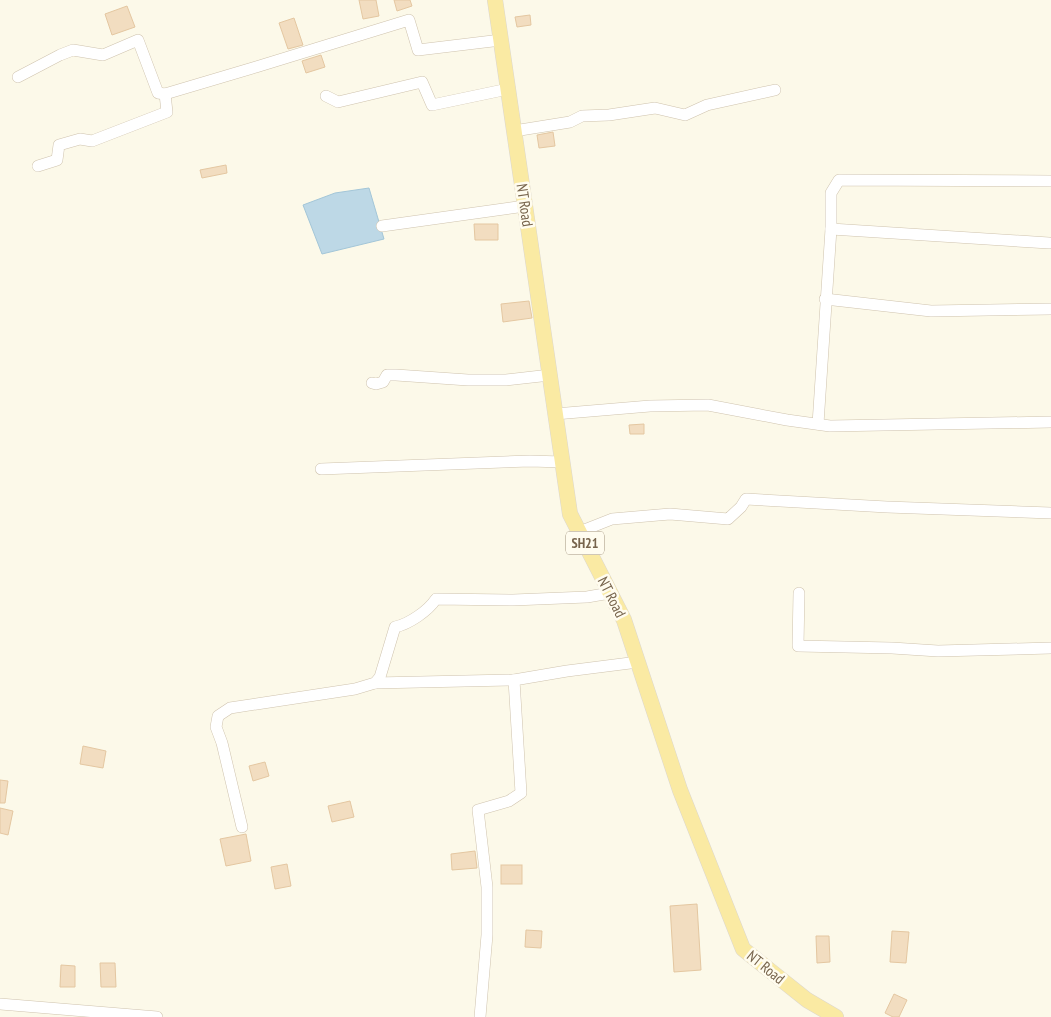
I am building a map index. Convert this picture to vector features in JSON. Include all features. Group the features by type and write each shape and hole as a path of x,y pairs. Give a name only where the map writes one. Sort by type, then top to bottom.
{"main road":[{"name":"NT Road","path":"495,0 570,514 624,620 680,790 743,949 807,1000 836,1017"}],"street":[{"path":"18,77 73,50 103,55 138,40 158,93 165,94 409,20 418,50 501,40"},
{"path":"326,96 338,102 422,82 432,104 508,89"},
{"path":"514,131 570,122 582,116 609,115 655,108 685,115 707,105 775,90"},
{"path":"38,166 57,160 59,145 80,139 92,141 166,112 165,94"},
{"path":"818,424 831,229 831,193 839,180 1051,180"},
{"path":"382,226 525,206"},
{"path":"831,229 1049,243"},
{"path":"825,298 931,311 1051,309"},
{"path":"372,383 383,382 387,375 468,380 506,380 550,375"},
{"path":"555,414 650,406 708,405 830,426 1051,422"},
{"path":"321,469 562,462"},
{"path":"579,532 612,519 670,514 728,519 741,507 746,498 887,507 1051,513"},
{"path":"375,683 380,677 395,627 402,626 430,608 436,599 513,600 587,597 610,593"},
{"path":"799,593 798,646 938,651 1051,648"},
{"path":"242,827 222,743 216,727 218,716 230,708 355,689 375,683 514,680 638,662"},
{"path":"480,1017 487,935 487,886 478,810 509,800 521,793 514,680"},
{"path":"0,1004 21,1011 157,1017"}],"water":[{"path":"369,188 384,239 322,254 303,205 335,193"}],"building":[{"path":"359,0 376,0 379,16 363,19"},
{"path":"394,0 410,0 412,6 397,11"},
{"path":"127,6 135,27 112,35 105,14"},
{"path":"530,15 531,25 517,27 515,17"},
{"path":"294,18 303,45 288,49 279,23"},
{"path":"321,55 325,67 306,73 302,61"},
{"path":"553,132 555,146 539,148 537,135"},
{"path":"226,165 227,173 202,178 200,170"},
{"path":"474,224 498,224 498,240 475,240"},
{"path":"529,301 532,318 503,322 501,304"},
{"path":"644,424 644,434 630,434 629,425"},
{"path":"83,746 106,751 103,768 80,764"},
{"path":"265,762 269,776 253,781 249,766"},
{"path":"0,780 8,781 5,803 0,803"},
{"path":"350,801 354,817 332,822 328,806"},
{"path":"0,808 13,811 8,835 0,833"},
{"path":"246,834 251,861 226,866 220,839"},
{"path":"475,851 477,868 452,870 451,854"},
{"path":"287,864 291,886 275,889 271,867"},
{"path":"501,865 522,865 522,884 501,884"},
{"path":"697,904 701,970 674,972 670,906"},
{"path":"526,930 542,931 541,948 525,947"},
{"path":"892,931 909,932 906,963 890,962"},
{"path":"816,936 829,936 830,962 817,963"},
{"path":"100,963 115,963 116,987 101,987"},
{"path":"61,965 75,966 75,987 60,987"},
{"path":"894,994 907,1000 899,1017 893,1017 885,1013"}]}
